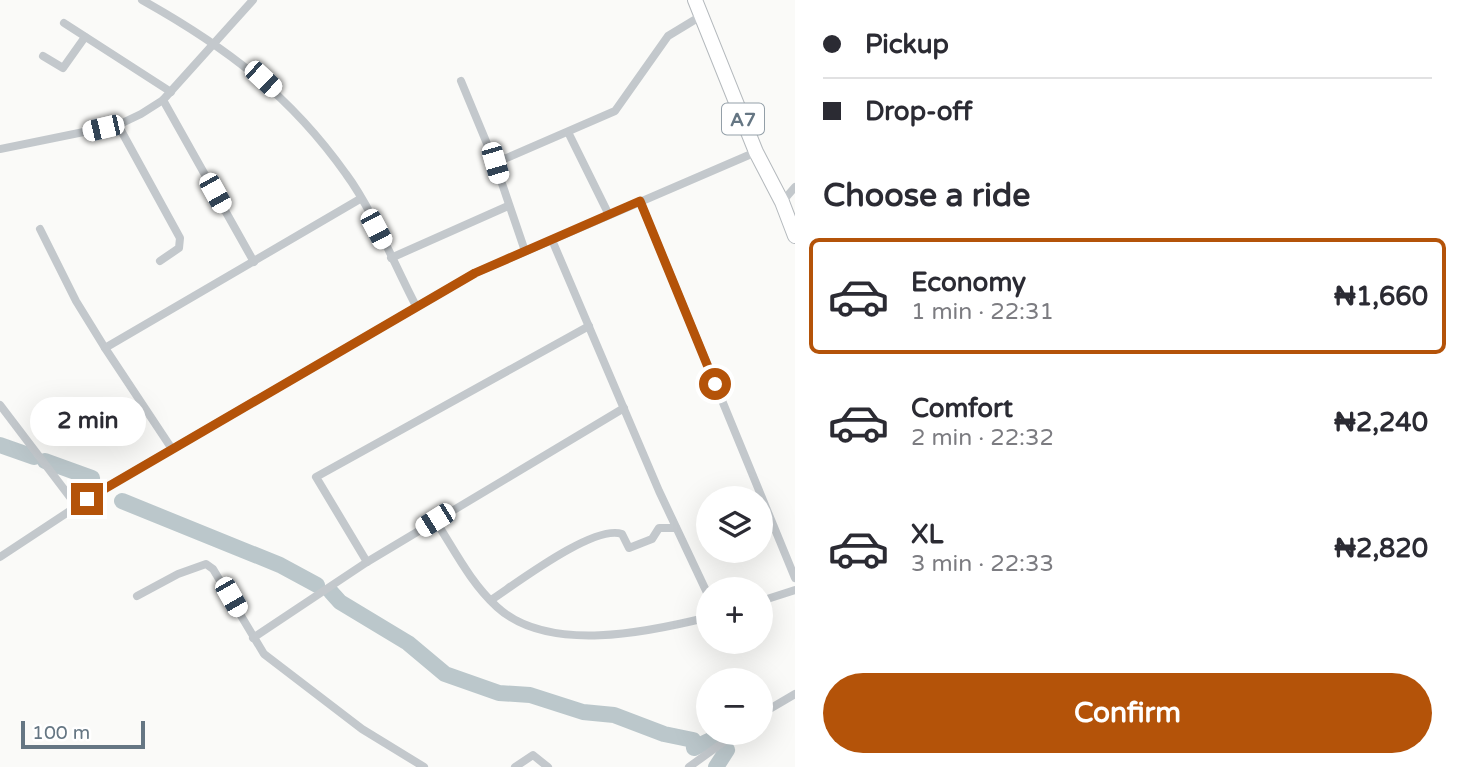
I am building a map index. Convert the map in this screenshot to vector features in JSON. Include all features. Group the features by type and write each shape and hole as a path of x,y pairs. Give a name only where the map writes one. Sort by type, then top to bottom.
{"highway":[{"name":"A7","path":"695,0 756,152 782,202 795,236"}],"street":[{"path":"142,0 213,42 284,99 348,176 416,306"},
{"path":"0,149 118,125 163,100 253,0"},
{"path":"495,163 615,111 668,36 701,16"},
{"path":"64,23 171,92"},
{"path":"43,56 63,68 85,37"},
{"path":"461,81 495,163 525,251"},
{"path":"163,100 254,262"},
{"path":"118,125 180,238 180,248 160,261"},
{"path":"568,132 609,215"},
{"path":"0,557 76,505 475,273 756,152"},
{"path":"782,202 795,187"},
{"path":"105,348 360,199"},
{"path":"640,201 795,578"},
{"path":"391,258 508,206"},
{"path":"40,229 76,302 172,449"},
{"path":"552,240 699,577"},
{"path":"366,562 316,477 589,326"},
{"path":"0,405 76,505"},
{"path":"253,638 366,562 624,408"},
{"path":"435,520 459,561 491,600 524,624 545,631 575,635 667,628 696,620"},
{"path":"491,600 564,553 605,533 622,534 629,548 652,539 659,528 676,528"},
{"path":"137,596 178,574 206,564 213,569 264,654 301,685 362,729 424,767"},
{"path":"773,597 795,590"},
{"path":"773,706 795,694"},
{"path":"689,767 719,745"},
{"path":"515,767 531,755 548,767"}],"waterway":[{"path":"0,445 34,457"},
{"path":"45,461 92,478"},
{"path":"122,501 280,565 317,585"},
{"path":"331,592 340,602 408,643 445,674 499,693 530,695 583,712 614,715 664,734 693,740 694,748 717,737 727,750 716,767"}],"route":[{"path":"87,499 475,273 640,201 715,384"}]}
